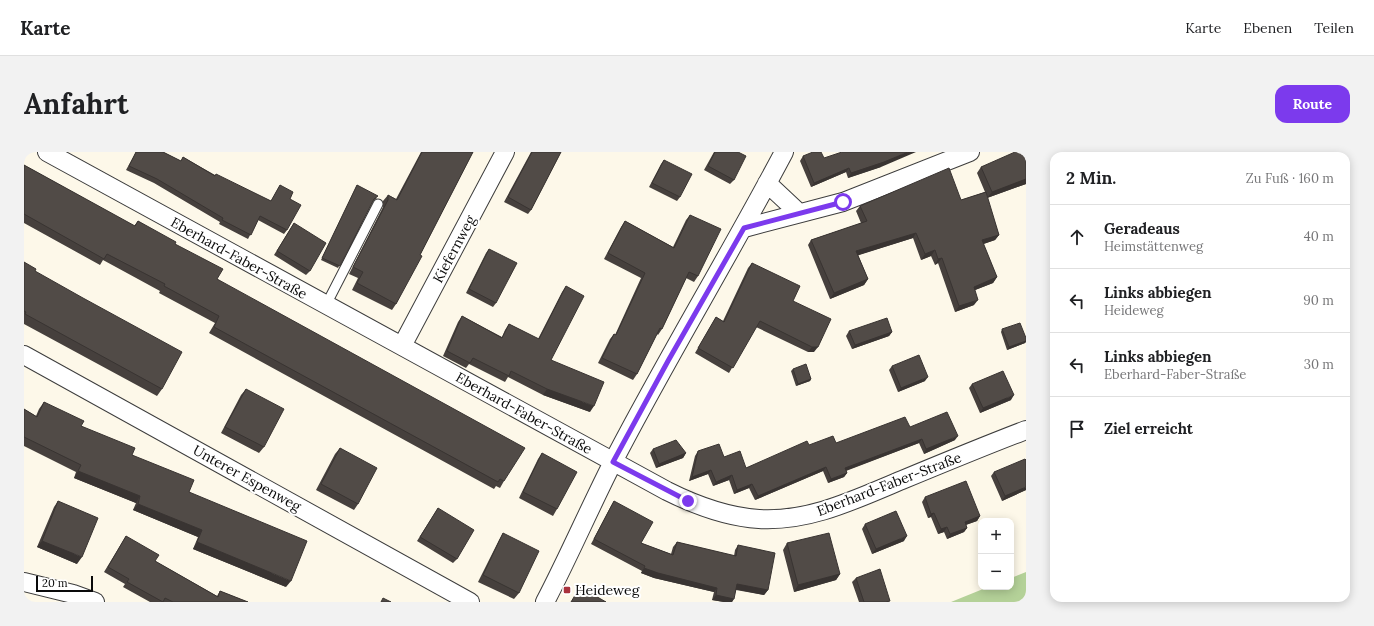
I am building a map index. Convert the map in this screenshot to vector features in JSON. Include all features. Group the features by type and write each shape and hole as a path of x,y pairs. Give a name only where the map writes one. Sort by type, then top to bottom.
{"street":[{"name":"Eberhard-Faber-Straße","path":"47,152 613,462 688,501 725,514 759,519 781,519 830,509 1026,430"},
{"name":"Kiefernweg","path":"402,346 505,152"},
{"path":"544,602 613,462 668,361 744,228 784,152"},
{"path":"744,228 843,202 970,152"},
{"path":"767,184 799,214"},
{"name":"Unterer Espenweg","path":"24,354 470,602"},
{"path":"24,582 49,595 95,602"}],"lane":[{"path":"326,305 378,204"}],"green space":[{"path":"1026,572 1026,602 951,602 981,590 1014,590 1014,577"}],"building":[{"path":"136,152 163,152 181,161 183,157 215,176 216,174 271,201 280,185 293,192 290,199 301,205 287,230 260,216 251,235 222,220 223,218 157,179 129,166"},
{"path":"422,152 473,152 420,255 422,256 396,304 357,283 363,272 353,267 388,200 388,195 397,200"},
{"path":"532,152 561,152 531,210 508,197"},
{"path":"715,152 738,152 746,156 734,180 708,166"},
{"path":"813,152 821,152 824,158 842,152 908,152 851,173 849,168 814,183 803,156"},
{"path":"1015,152 1026,152 1026,179 992,192 981,167"},
{"path":"664,160 692,174 680,197 652,183"},
{"path":"24,165 135,226 138,221 176,242 175,244 223,269 217,279 525,448 504,481 500,479 498,482 214,327 219,316 164,286 165,284 107,254 104,259 24,214"},
{"path":"949,168 961,200 986,192 999,235 982,240 997,277 974,287 978,300 959,306 942,258 938,259 935,250 925,254 916,233 856,251 868,279 834,293 811,240 867,221 860,206"},
{"path":"357,185 378,196 374,199 340,266 322,258"},
{"path":"690,215 721,229 698,276 689,272 662,329 660,328 637,374 602,358 614,334 616,335 645,273 608,253 625,221 674,248"},
{"path":"294,223 326,243 310,271 277,251"},
{"path":"489,249 517,263 496,303 469,289"},
{"path":"24,262 36,269 35,271 182,352 162,389 25,314"},
{"path":"752,263 800,286 793,301 831,319 818,347 812,347 760,321 733,368 698,348 716,317 724,322"},
{"path":"566,286 584,296 551,360 604,382 594,406 547,389 511,371 509,376 473,358 470,363 447,351 462,316 502,338 509,324 539,339"},
{"path":"887,318 892,332 855,345 849,331"},
{"path":"1020,323 1026,341 1009,347 1002,329"},
{"path":"919,355 928,377 901,388 892,366"},
{"path":"806,364 811,379 798,384 793,369"},
{"path":"1003,371 1014,395 983,408 972,384"},
{"path":"246,389 284,409 264,447 225,427"},
{"path":"44,402 84,421 81,426 135,448 132,455 194,480 189,492 307,541 291,581 197,542 202,530 138,504 140,496 78,471 81,465 24,437 24,409 37,417"},
{"path":"947,412 958,436 926,449 922,439 845,468 847,473 831,479 826,467 758,496 752,484 737,490 732,475 716,482 711,470 692,477 698,451 719,444 724,457 740,451 746,468 807,441 809,445 833,436 836,443 905,417 910,427"},
{"path":"676,440 686,453 659,464 653,449"},
{"path":"340,448 377,468 358,504 321,484"},
{"path":"542,453 577,472 557,509 523,492"},
{"path":"1025,459 1026,487 1005,496 994,472"},
{"path":"966,481 980,516 965,522 967,528 950,534 947,527 941,529 934,513 931,514 925,497"},
{"path":"58,501 98,518 82,557 42,541"},
{"path":"614,501 653,522 641,543 673,555 677,542 736,556 738,545 775,553 768,590 737,584 734,599 716,595 717,588 644,568 645,566 594,539"},
{"path":"438,508 474,530 457,559 420,537"},
{"path":"896,511 907,536 876,549 865,524"},
{"path":"503,533 539,551 519,593 483,575"},
{"path":"829,533 840,574 798,585 787,543"},
{"path":"126,536 159,555 155,561 218,597 220,591 248,602 173,602 165,598 163,602 127,582 129,579 108,567"},
{"path":"880,569 890,601 864,602 856,578"},
{"path":"580,587 606,602 571,602"},
{"path":"383,598 391,602 381,602"}],"place":[{"name":"Heideweg","path":"567,590"}],"route":[{"path":"688,501 666,491 613,462 668,361 744,228 843,202"}]}
